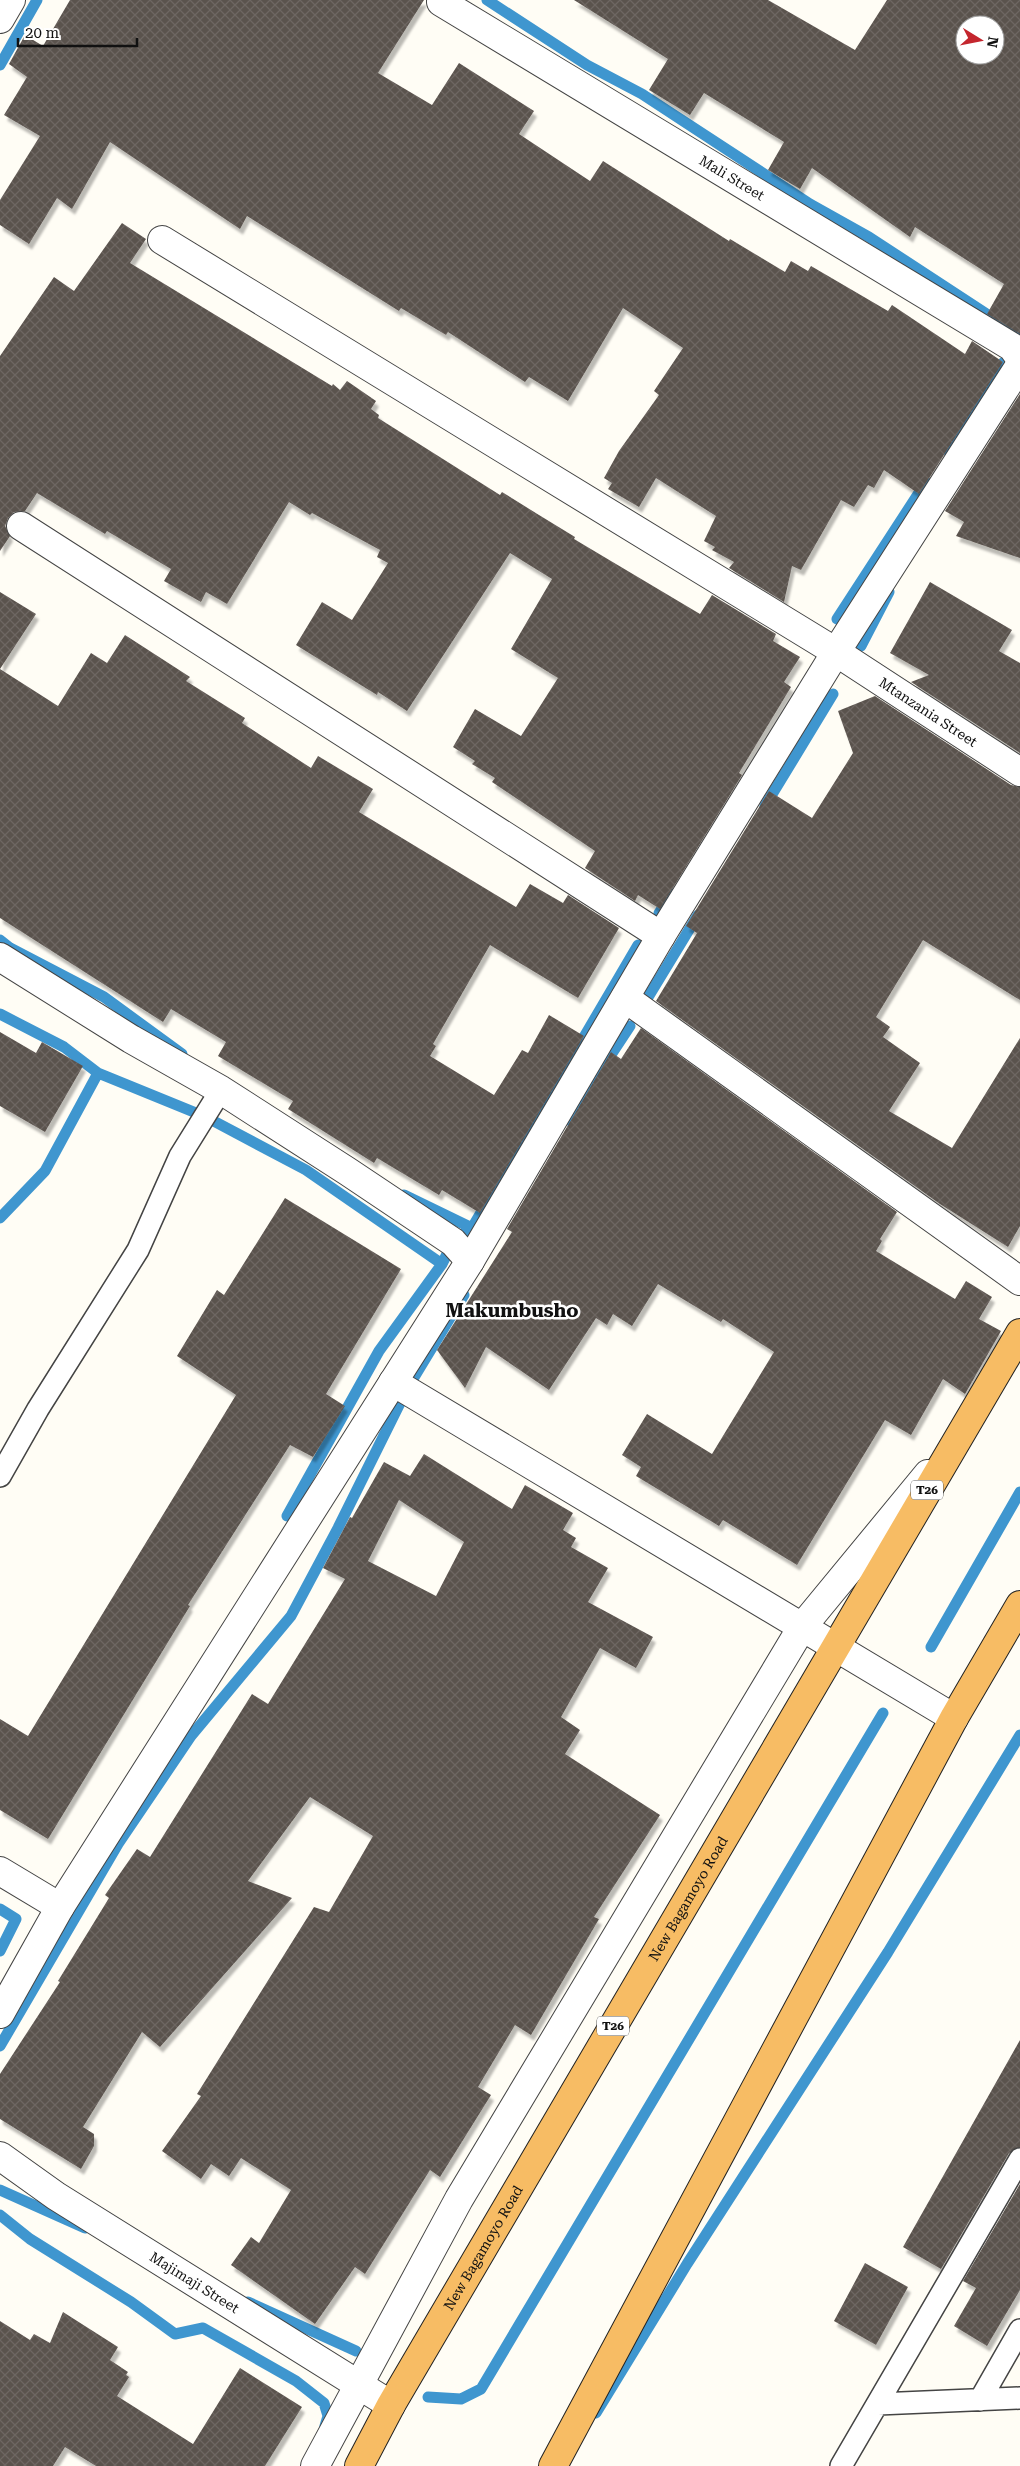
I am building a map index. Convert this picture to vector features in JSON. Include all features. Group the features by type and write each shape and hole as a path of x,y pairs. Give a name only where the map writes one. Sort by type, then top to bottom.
{"highway":[{"name":"New Bagamoyo Road","path":"359,2466 392,2405 1020,1333"},
{"path":"553,2466 954,1718 1020,1604"}],"street":[{"path":"0,19 12,0"},
{"name":"Mali Street","path":"441,2 1004,342 1020,358"},
{"name":"Mtanzania Street","path":"162,240 836,652 1020,772"},
{"path":"0,2014 60,1907 470,1261 661,936 836,652 1020,365"},
{"path":"21,526 661,936"},
{"path":"0,957 131,1039 221,1090 453,1242 470,1261"},
{"path":"625,998 1020,1282"},
{"path":"315,2466 459,2200 802,1626 937,1464 1020,1324"},
{"path":"393,1382 954,1718"},
{"path":"0,1871 60,1907"},
{"name":"Majimaji Street","path":"0,2156 56,2196 392,2405"}],"lane":[{"path":"0,1476 38,1410 138,1250 180,1156 221,1090"},
{"path":"841,2466 1020,2159"},
{"path":"980,2400 1020,2330"},
{"path":"878,2404 1020,2398"}],"building":[{"path":"70,0 424,0 378,73 432,105 459,63 534,111 519,134 590,181 603,161 729,241 730,239 785,272 791,261 808,271 811,266 888,311 892,305 965,354 972,341 1003,362 919,494 884,470 874,488 868,485 854,507 841,500 801,570 792,566 784,602 729,568 734,562 712,550 715,547 704,541 716,516 656,478 639,507 608,489 612,483 604,478 619,451 659,395 654,391 683,348 623,308 568,401 529,377 525,382 448,332 446,335 401,308 399,311 247,216 240,229 110,142 72,209 57,198 29,244 0,225 0,200 40,136 4,115 27,77 9,64 25,35 43,46"},
{"path":"574,0 768,0 855,50 887,0 1020,0 1020,334 987,314 1004,284 915,227 910,237 812,168 800,189 768,170 784,142 704,93 690,115 649,90 668,59"},
{"path":"122,223 146,239 130,263 332,386 333,384 340,390 347,381 376,401 371,409 379,415 378,418 500,495 502,492 575,537 574,539 700,614 712,595 776,634 773,641 800,657 784,682 791,687 739,773 742,775 660,909 638,895 635,901 585,868 595,851 492,782 495,778 472,764 475,761 453,747 475,709 521,736 558,678 511,649 552,579 510,553 407,711 378,692 377,695 296,645 322,602 352,620 388,563 377,557 380,550 312,513 310,515 289,502 227,604 206,592 201,602 164,581 171,569 107,531 105,534 37,493 25,511 14,512 8,518 5,526 10,536 0,551 0,356 54,277 74,291"},
{"path":"1020,394 1020,558 956,536 964,522 945,511"},
{"path":"930,582 1012,630 999,651 1020,663 1020,753 911,682 929,675 890,653"},
{"path":"0,592 36,614 0,669"},
{"path":"125,635 190,677 186,681 245,718 242,723 311,768 318,756 373,789 359,812 516,907 530,884 563,903 568,895 619,928 578,998 490,945 433,1044 436,1046 430,1056 494,1095 522,1050 528,1053 549,1015 584,1036 480,1213 442,1190 439,1195 377,1158 374,1163 288,1109 293,1101 218,1056 226,1042 171,1009 163,1022 0,918 0,669 58,706 91,653 107,663"},
{"path":"875,696 1011,785 1020,787 1020,1000 923,940 876,1017 890,1027 883,1037 920,1063 889,1111 952,1148 1020,1038 1020,1226 1008,1247 940,1204 656,1001 697,933 686,926 769,791 812,818 853,753 838,711"},
{"path":"641,1028 897,1212 880,1239 882,1241 876,1251 955,1299 966,1281 992,1297 979,1319 1001,1331 965,1394 943,1379 911,1435 885,1420 797,1565 723,1520 719,1526 636,1476 641,1467 622,1455 647,1414 712,1454 774,1352 723,1319 721,1322 658,1284 632,1326 613,1314 607,1325 596,1318 549,1390 486,1347 465,1388 437,1350 512,1232 507,1229 611,1052 621,1059"},
{"path":"0,1032 36,1053 42,1042 83,1066 45,1132 0,1106"},
{"path":"285,1198 401,1269 326,1394 345,1406 313,1457 290,1445 188,1605 190,1606 48,1839 0,1810 0,1719 28,1736 236,1395 177,1356 217,1290 224,1295"},
{"path":"424,1454 512,1509 525,1485 573,1513 563,1530 576,1538 571,1547 608,1568 588,1602 653,1637 636,1668 600,1648 561,1717 580,1730 565,1754 660,1815 594,1917 599,1919 531,2035 515,2025 478,2087 491,2095 440,2177 430,2170 365,2274 355,2267 315,2324 231,2265 251,2237 259,2243 291,2190 241,2158 229,2176 211,2164 201,2179 162,2151 201,2096 197,2094 314,1907 329,1912 373,1836 310,1797 248,1881 292,1898 160,2047 142,2032 83,2127 94,2134 94,2146 81,2169 0,2119 0,2074 60,1982 58,1981 109,1898 105,1895 137,1849 150,1857 252,1694 268,1704 345,1579 323,1568 350,1517 352,1518 384,1462 410,1476","holes":["399,1500 464,1542 436,1596 368,1561"]},
{"path":"1020,2040 1020,2147 1009,2153 941,2269 903,2247"},
{"path":"1020,2184 1020,2290 987,2346 954,2326 976,2288 963,2281"},
{"path":"865,2263 908,2287 876,2345 834,2321"},
{"path":"63,2312 118,2347 110,2360 128,2372 126,2375 129,2377 117,2396 193,2444 240,2368 302,2407 265,2466 96,2466 65,2447 53,2466 0,2466 0,2321 30,2340 34,2334 50,2343"}],"waterway":[{"path":"0,65 37,0"},
{"path":"487,0 587,65 642,94 810,204 869,237 1020,336"},
{"path":"947,450 1003,363"},
{"path":"837,619 926,482"},
{"path":"861,646 889,592"},
{"path":"765,806 833,694"},
{"path":"659,913 672,894"},
{"path":"647,999 698,915"},
{"path":"0,940 10,948 104,997 182,1054"},
{"path":"287,1516 379,1351 442,1264 453,1242 472,1228 638,945"},
{"path":"0,1014 64,1047 98,1073 206,1117 306,1170 442,1264"},
{"path":"568,1120 630,1026"},
{"path":"0,1218 45,1171 98,1073"},
{"path":"404,1195 472,1228"},
{"path":"0,2046 118,1844 191,1736 291,1616 338,1528 407,1389 464,1295"},
{"path":"931,1647 1020,1492"},
{"path":"428,2397 461,2399 481,2389 883,1713"},
{"path":"596,2413 687,2264 888,1952 1020,1735"},
{"path":"0,1909 16,1919 0,1951"},
{"path":"0,2190 85,2228"},
{"path":"0,2215 30,2239 131,2302 175,2334 203,2328 296,2381 324,2403 328,2416 325,2426"},
{"path":"248,2302 356,2351"}],"district":[{"name":"Makumbusho","path":"512,1310"}]}
